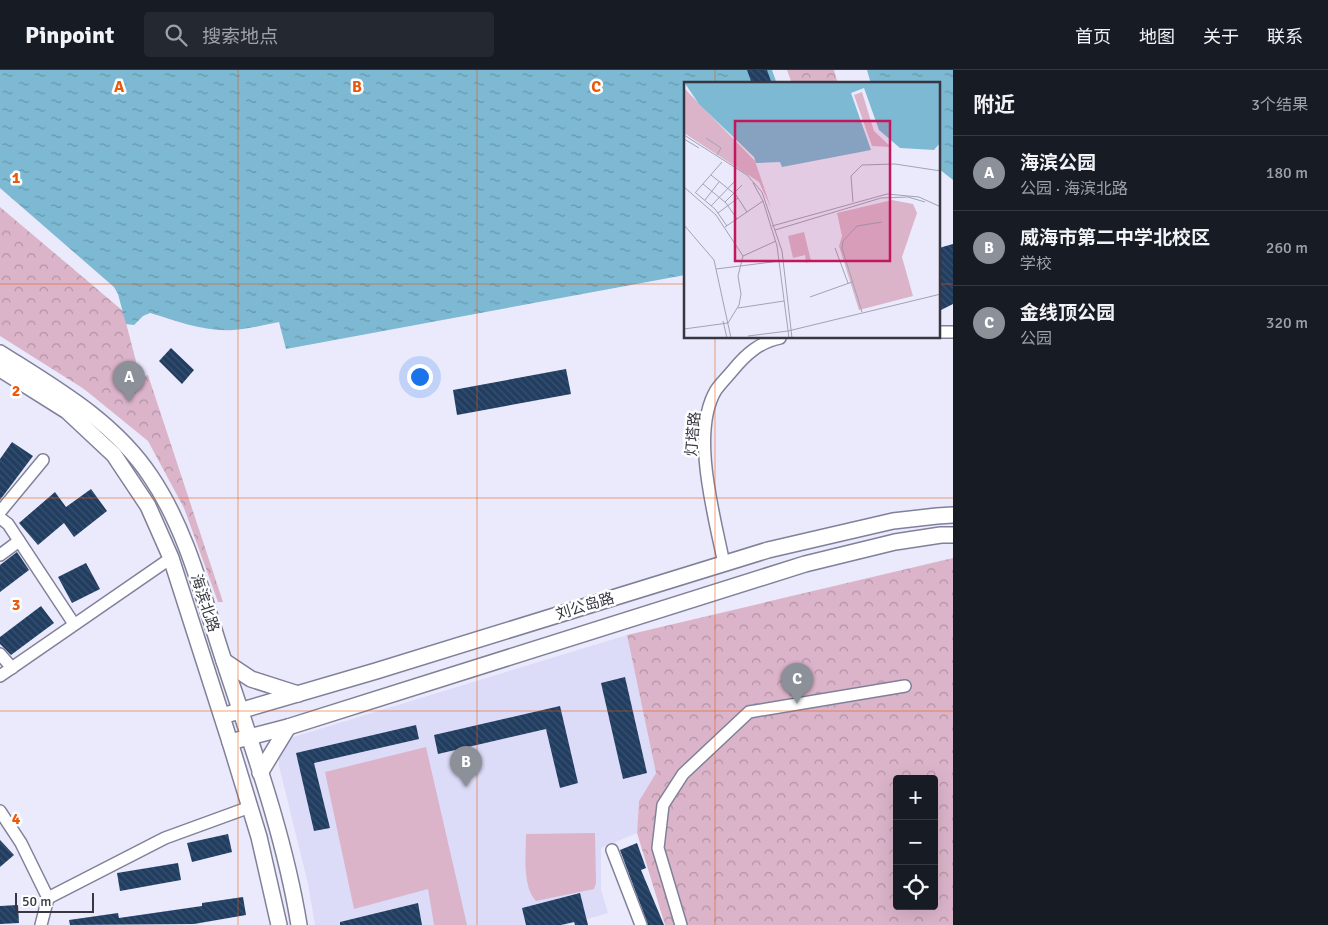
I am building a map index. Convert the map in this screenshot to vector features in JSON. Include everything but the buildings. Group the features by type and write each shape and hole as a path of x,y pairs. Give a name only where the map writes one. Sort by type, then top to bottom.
{"main road":[{"name":"海滨北路","path":"0,353 73,399 107,426 151,476 167,503 183,538 249,737 284,854 298,925"},
{"name":"海滨北路","path":"0,369 67,410 114,455 148,506 171,558 222,716 259,837 278,925"},
{"name":"刘公岛路","path":"222,716 300,694 768,550 892,521 953,515"},
{"name":"刘公岛路","path":"230,742 288,727 805,564 895,542 953,535"},
{"path":"224,661 251,679 300,694"},
{"path":"260,773 288,727"}],"street":[{"name":"灯塔路","path":"724,564 705,464 706,424 710,406 716,391 741,360 756,347 777,339"},
{"path":"0,512 43,460"},
{"path":"0,518 8,524 74,624"},
{"path":"0,555 19,541"},
{"path":"0,676 171,558"},
{"path":"0,654 12,668"},
{"path":"681,925 658,848 663,805 683,774 749,712 905,686"},
{"path":"48,898 164,838 250,807"},
{"path":"0,811 21,842 48,898 41,925"},
{"path":"612,850 642,925"}],"shaded area":[{"path":"627,635 656,773 639,801 637,833 601,848 601,890 608,913 567,925 315,925 308,884 279,766 279,753 283,745 290,738"}],"green space":[{"path":"787,70 834,70 837,82 791,82"},
{"path":"0,207 123,311 140,377 148,375 223,602 218,602 184,508 148,441 84,389 0,336"},
{"path":"953,558 953,925 665,925 637,833 639,801 656,773 627,635"},
{"path":"426,747 467,925 434,925 428,889 354,909 325,772"},
{"path":"595,833 596,883 594,889 536,901 532,895 527,878 525,860 526,834"}],"water":[{"path":"0,70 772,70 776,82 684,82 684,275 286,349 279,322 244,329 223,330 191,325 150,313 143,316 134,325 126,324 118,294 114,287 0,188"},
{"path":"867,70 953,70 953,180 941,171 941,82 870,82"}],"place":[{"name":"海滨公园","path":"129,402"},
{"name":"金线顶公园","path":"797,704"},
{"name":"威海市第二中学北校区","path":"466,787"}]}
